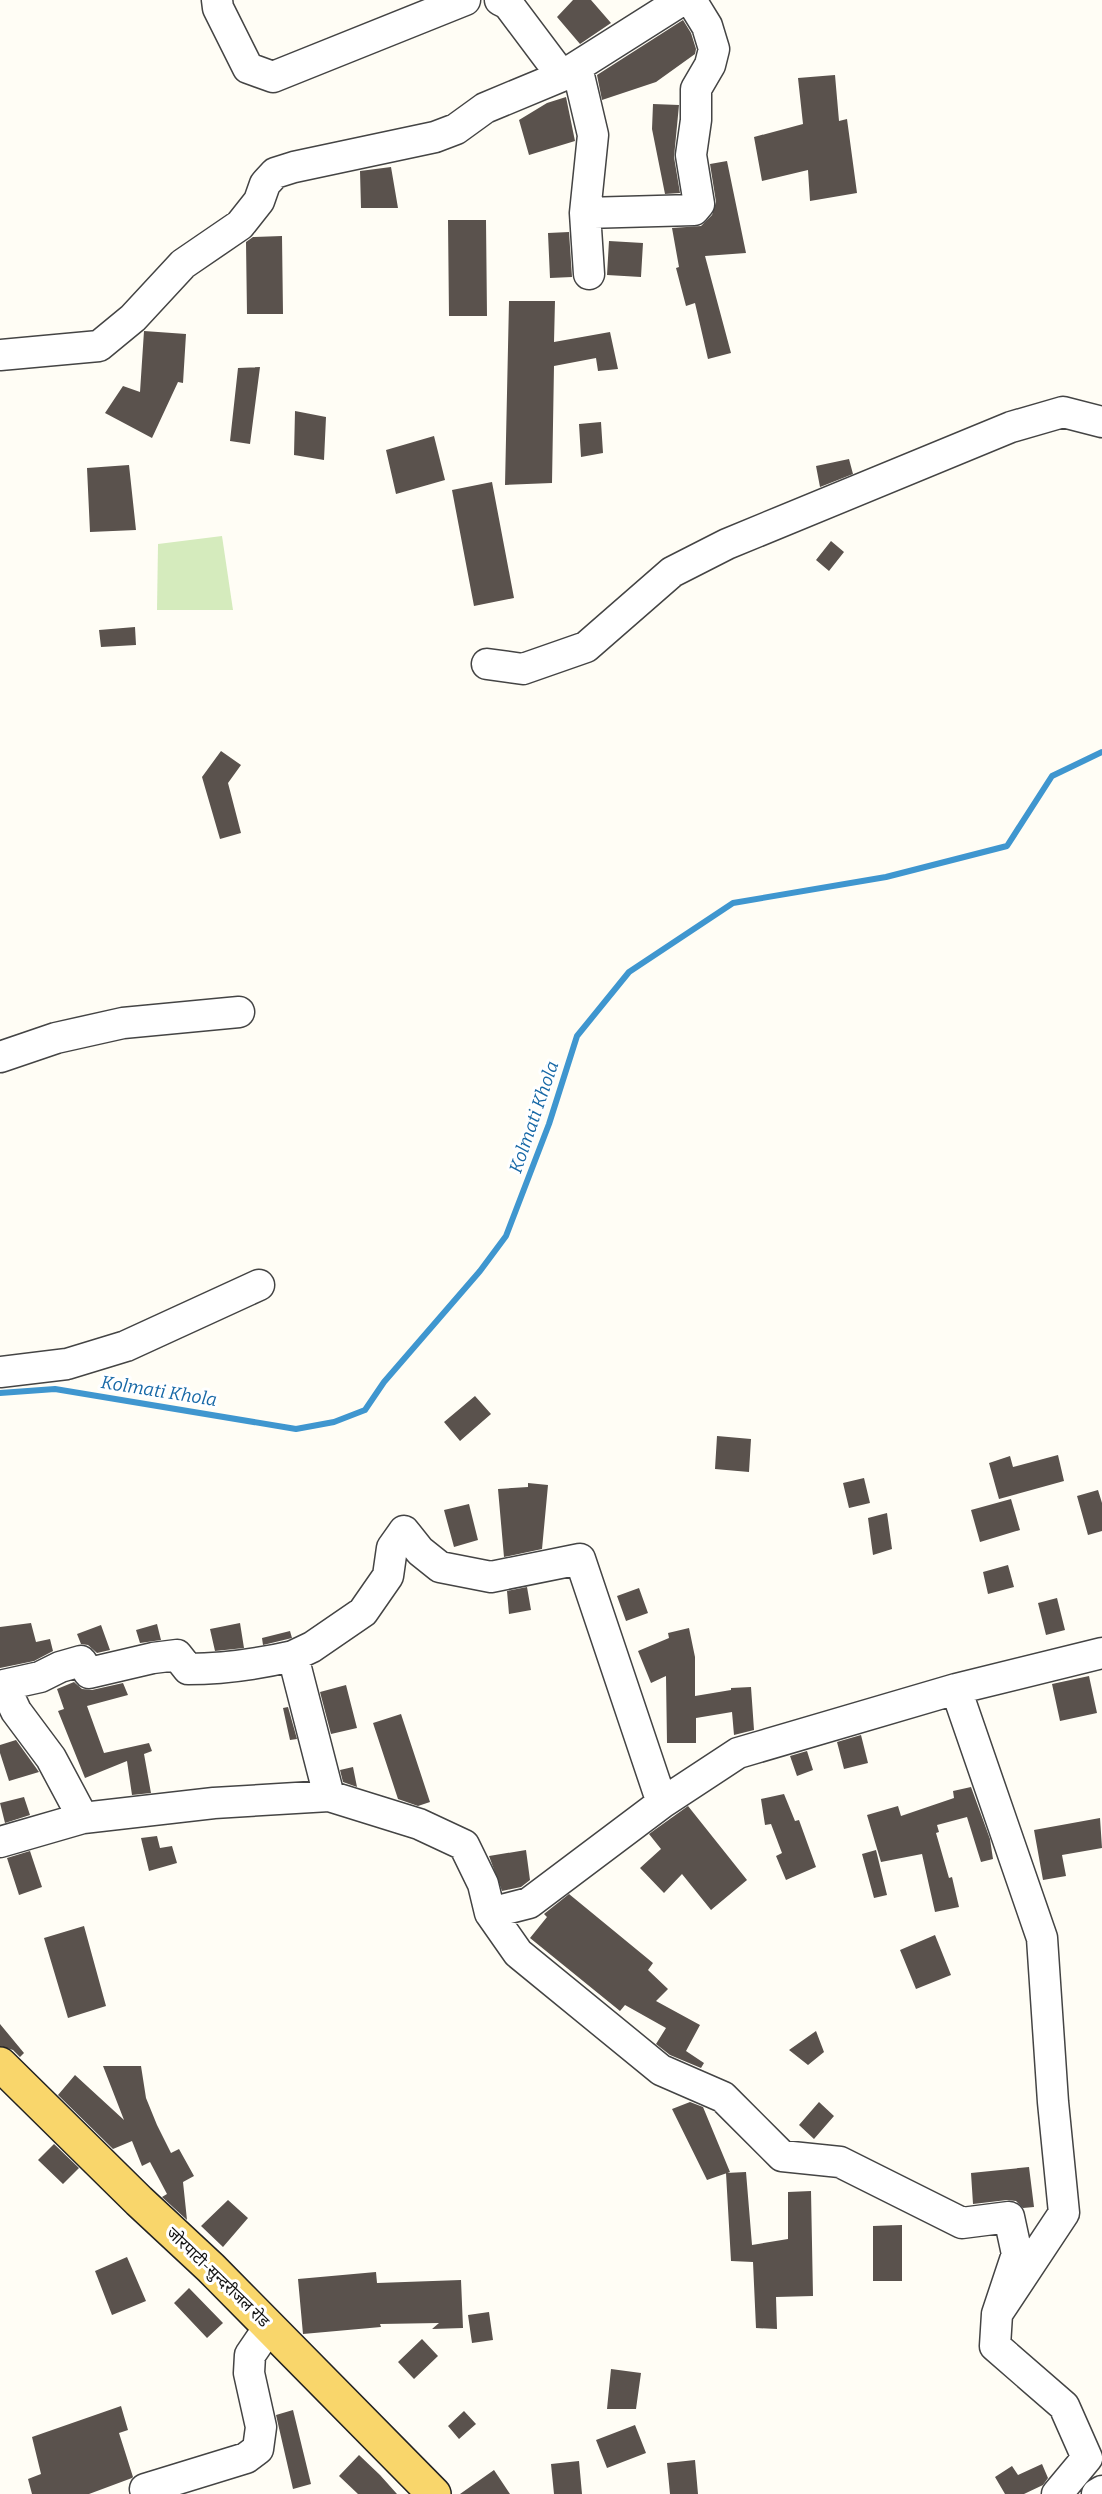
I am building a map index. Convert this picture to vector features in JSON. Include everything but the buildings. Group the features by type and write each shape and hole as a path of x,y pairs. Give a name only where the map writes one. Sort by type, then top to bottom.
{"main road":[{"name":"जोरपाटी-सुन्दरीजल रोड","path":"0,2064 270,2327 434,2494"}],"street":[{"path":"218,0 218,9 248,68 273,77 465,0"},
{"path":"500,0 508,4 569,72 593,135 585,213 589,274"},
{"path":"0,355 99,346 133,318 183,264 240,225 259,201 265,184 275,173 435,137 456,129 485,108 569,72 682,0"},
{"path":"585,213 694,210 699,204 691,155 696,120 696,89 710,65 714,49 707,27 691,0"},
{"path":"487,664 523,669 586,647 672,572 727,544 1011,427 1063,412 1102,422"},
{"path":"0,1057 56,1038 123,1023 239,1012"},
{"path":"0,1372 67,1364 126,1346 259,1285"},
{"path":"83,1818 51,1758 16,1711 2,1686 40,1677 60,1667 81,1661 89,1673 153,1658 177,1655 188,1669 236,1667 293,1656 312,1647 363,1612 388,1576 392,1548 404,1531 420,1551 440,1567 491,1577 580,1559 662,1803"},
{"path":"490,1913 529,1903 662,1803 738,1753 956,1689 1102,1653"},
{"path":"293,1656 329,1796"},
{"path":"956,1689 1042,1938 1053,2102 1064,2213 997,2314"},
{"path":"0,1842 83,1818 214,1803 329,1796 419,1824 464,1845 483,1884 490,1913 518,1953 661,2070 723,2097 782,2156 840,2162 962,2223 1009,2217 1017,2254 997,2314 995,2346 1064,2406 1087,2458 1057,2494"},
{"path":"145,2488 246,2458 258,2448 261,2427 249,2373 249,2355 270,2327"},
{"path":"1097,2494 1102,2491"}],"green space":[{"path":"222,536 233,610 157,610 158,544"}],"waterway":[{"name":"Kolmati Khola","path":"0,1393 55,1389 296,1429 334,1422 365,1410 384,1382 480,1271 506,1236 549,1124 577,1036 629,972 733,903 886,877 1007,846 1052,776 1102,752"}]}
